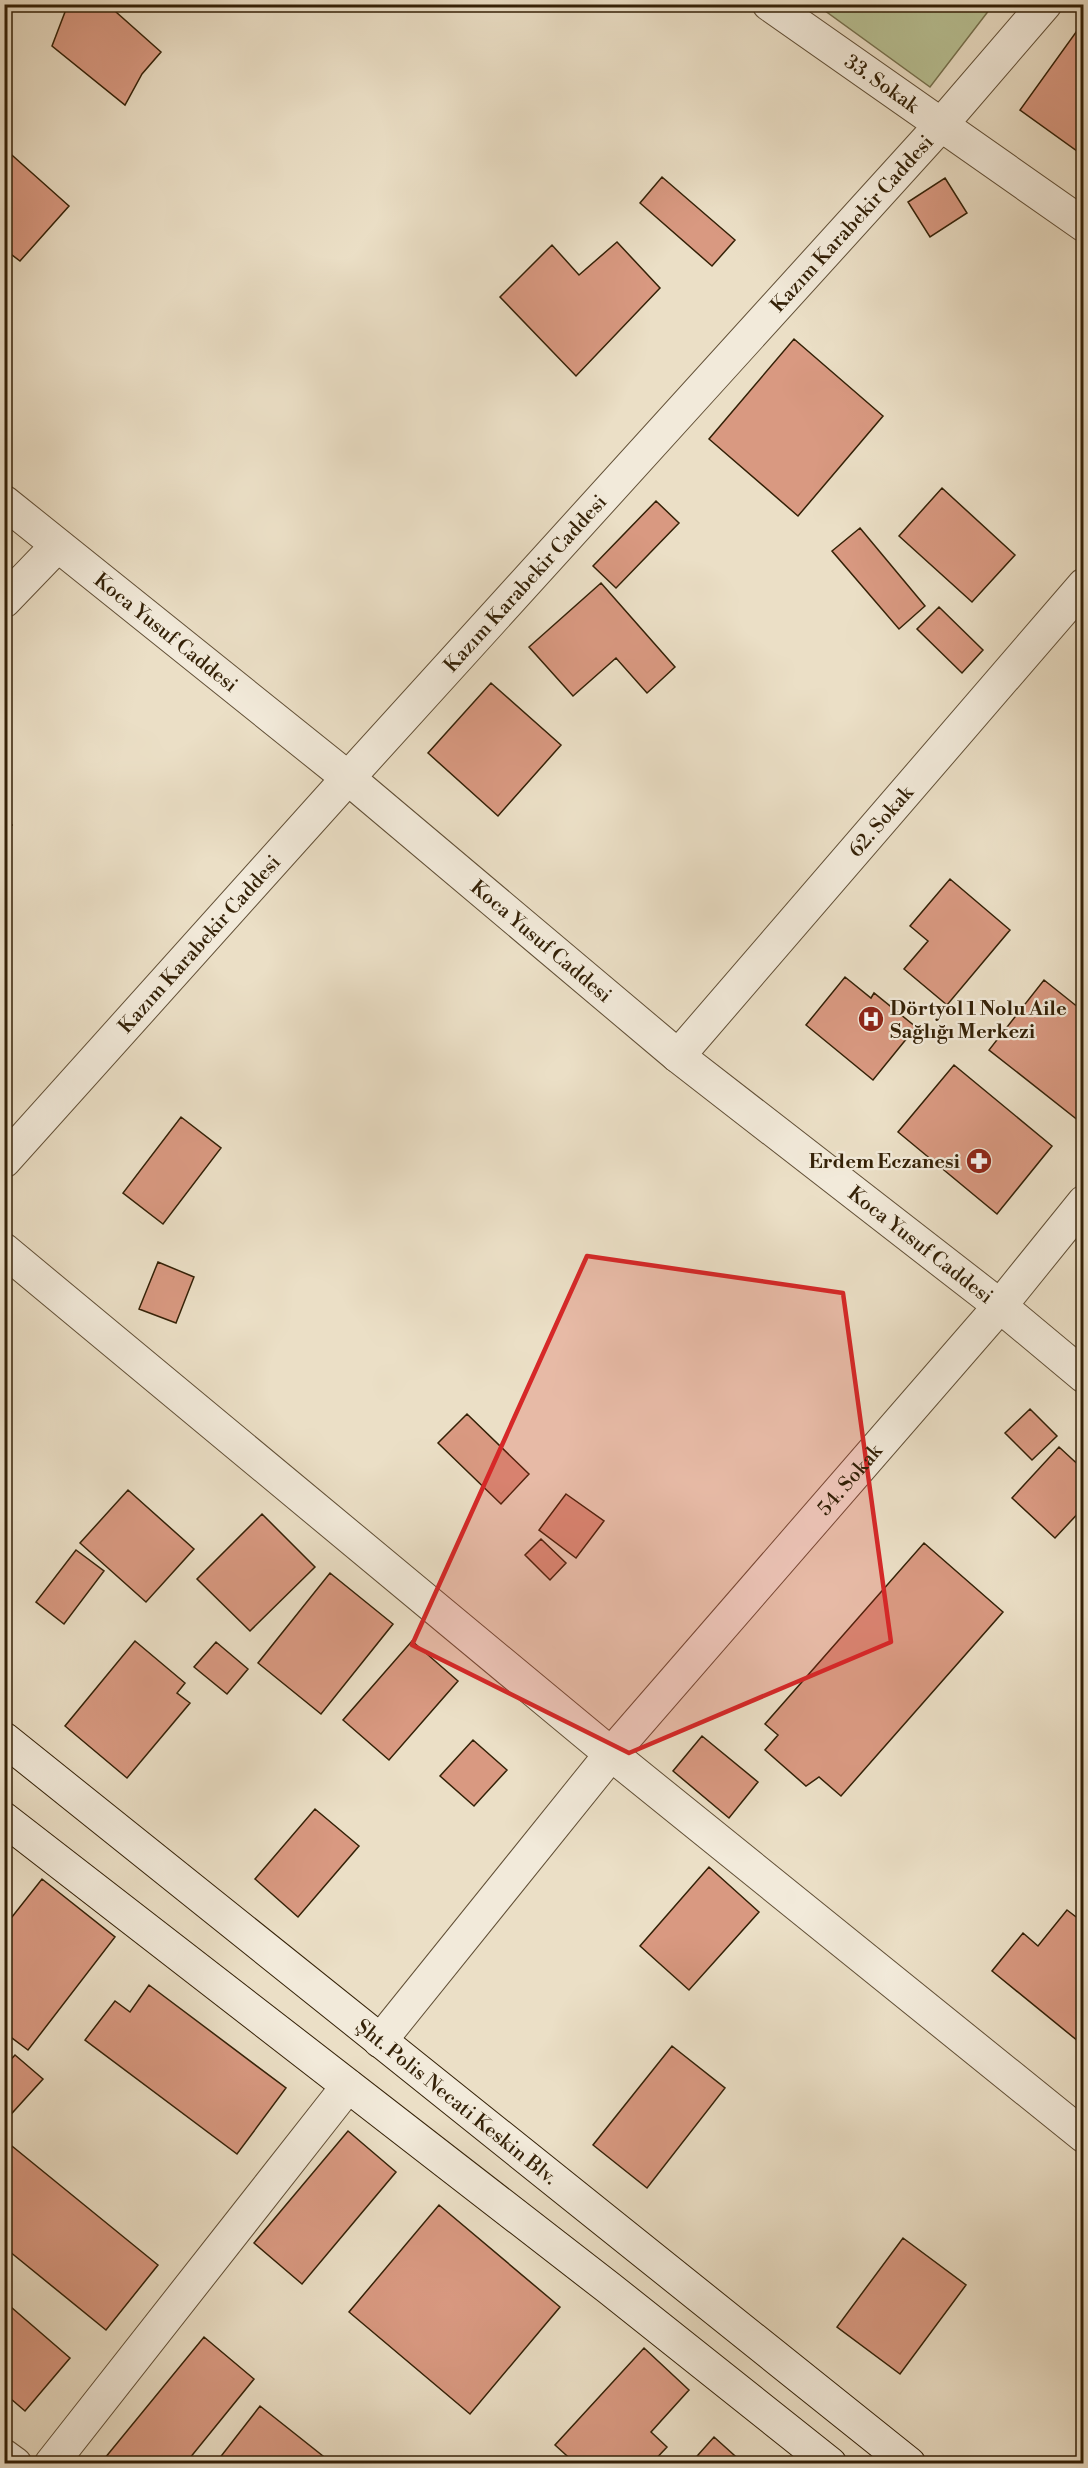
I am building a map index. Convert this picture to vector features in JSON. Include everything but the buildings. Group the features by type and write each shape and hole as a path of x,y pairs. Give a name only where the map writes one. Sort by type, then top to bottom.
{"street":[{"name":"33. Sokak","path":"769,4 1083,225"},
{"name":"Kazım Karabekir Caddesi","path":"4,1161 940,126 1045,4"},
{"name":"Koca Yusuf Caddesi","path":"4,502 348,778 678,1056 1000,1306 1083,1376"},
{"path":"4,601 57,546"},
{"name":"62. Sokak","path":"678,1056 1083,585"},
{"name":"54. Sokak","path":"380,2041 611,1754 1000,1306 1083,1202"},
{"path":"4,1250 611,1754 1083,2136"},
{"name":"Şht. Polis Necati Keskin Blv.","path":"4,1739 909,2463"},
{"path":"4,1819 830,2463"},
{"path":"51,2463 348,2085"},
{"path":"4,2456 15,2463"}],"highlighted area":[{"path":"587,1256 843,1293 891,1642 629,1753 412,1645"}],"green space":[{"path":"817,5 993,5 930,87"}],"place":[{"name":"Dörtyol 1 Nolu Aile Sağlığı Merkezi","path":"871,1019"},
{"name":"Erdem Eczanesi","path":"979,1161"}]}
